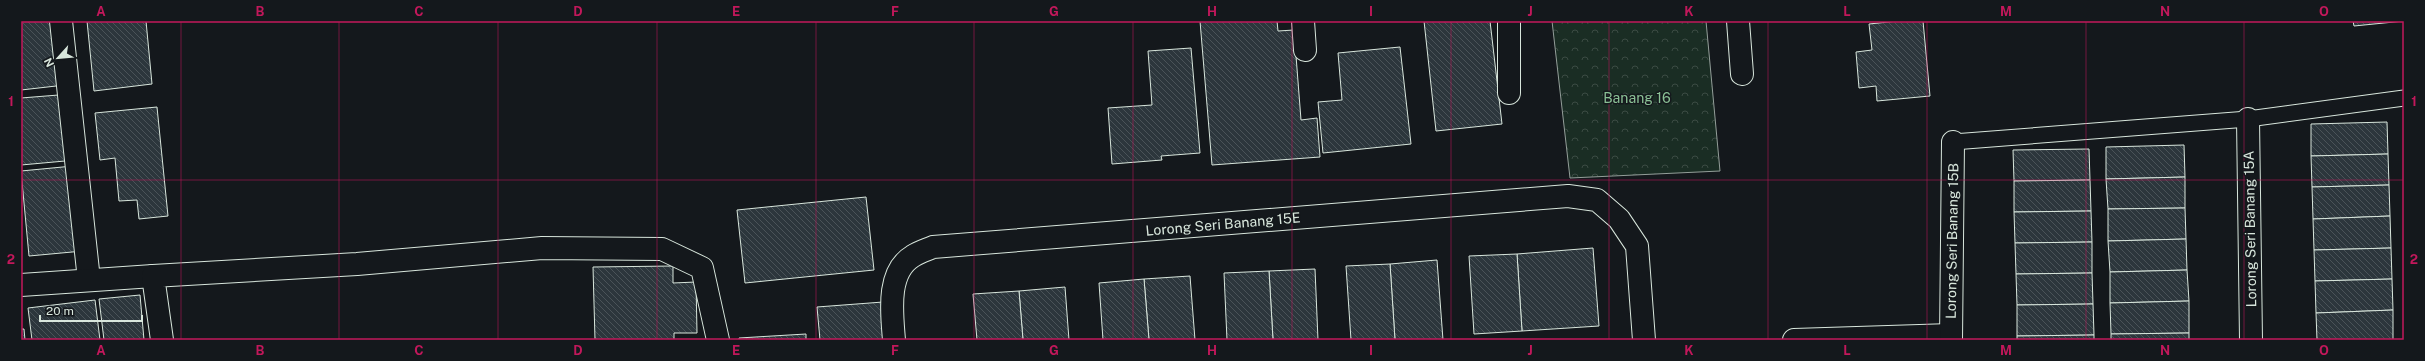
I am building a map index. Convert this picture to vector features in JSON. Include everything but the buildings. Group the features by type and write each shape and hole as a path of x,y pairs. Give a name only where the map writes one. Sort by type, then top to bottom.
{"street":[{"path":"61,21 89,280"},
{"path":"1303,21 1306,50"},
{"path":"1509,21 1509,93"},
{"path":"1738,21 1742,74"},
{"name":"Lorong Seri Banang 15A","path":"2248,119 2251,340"},
{"name":"Lorong Seri Banang 15B","path":"1951,338 1953,142"},
{"name":"Lorong Seri Banang 15E","path":"894,340 891,305 897,274 911,257 932,247 1568,196 1597,200 1619,219 1637,246 1644,340"},
{"path":"21,285 357,264 542,248 662,249 702,268 718,340"},
{"path":"153,276 162,340"},
{"path":"1794,340 1951,338"}],"lane":[{"path":"1953,142 2248,119 2404,98"}],"green space":[{"name":"Banang 16","path":"1552,21 1706,21 1720,171 1570,178"}]}
